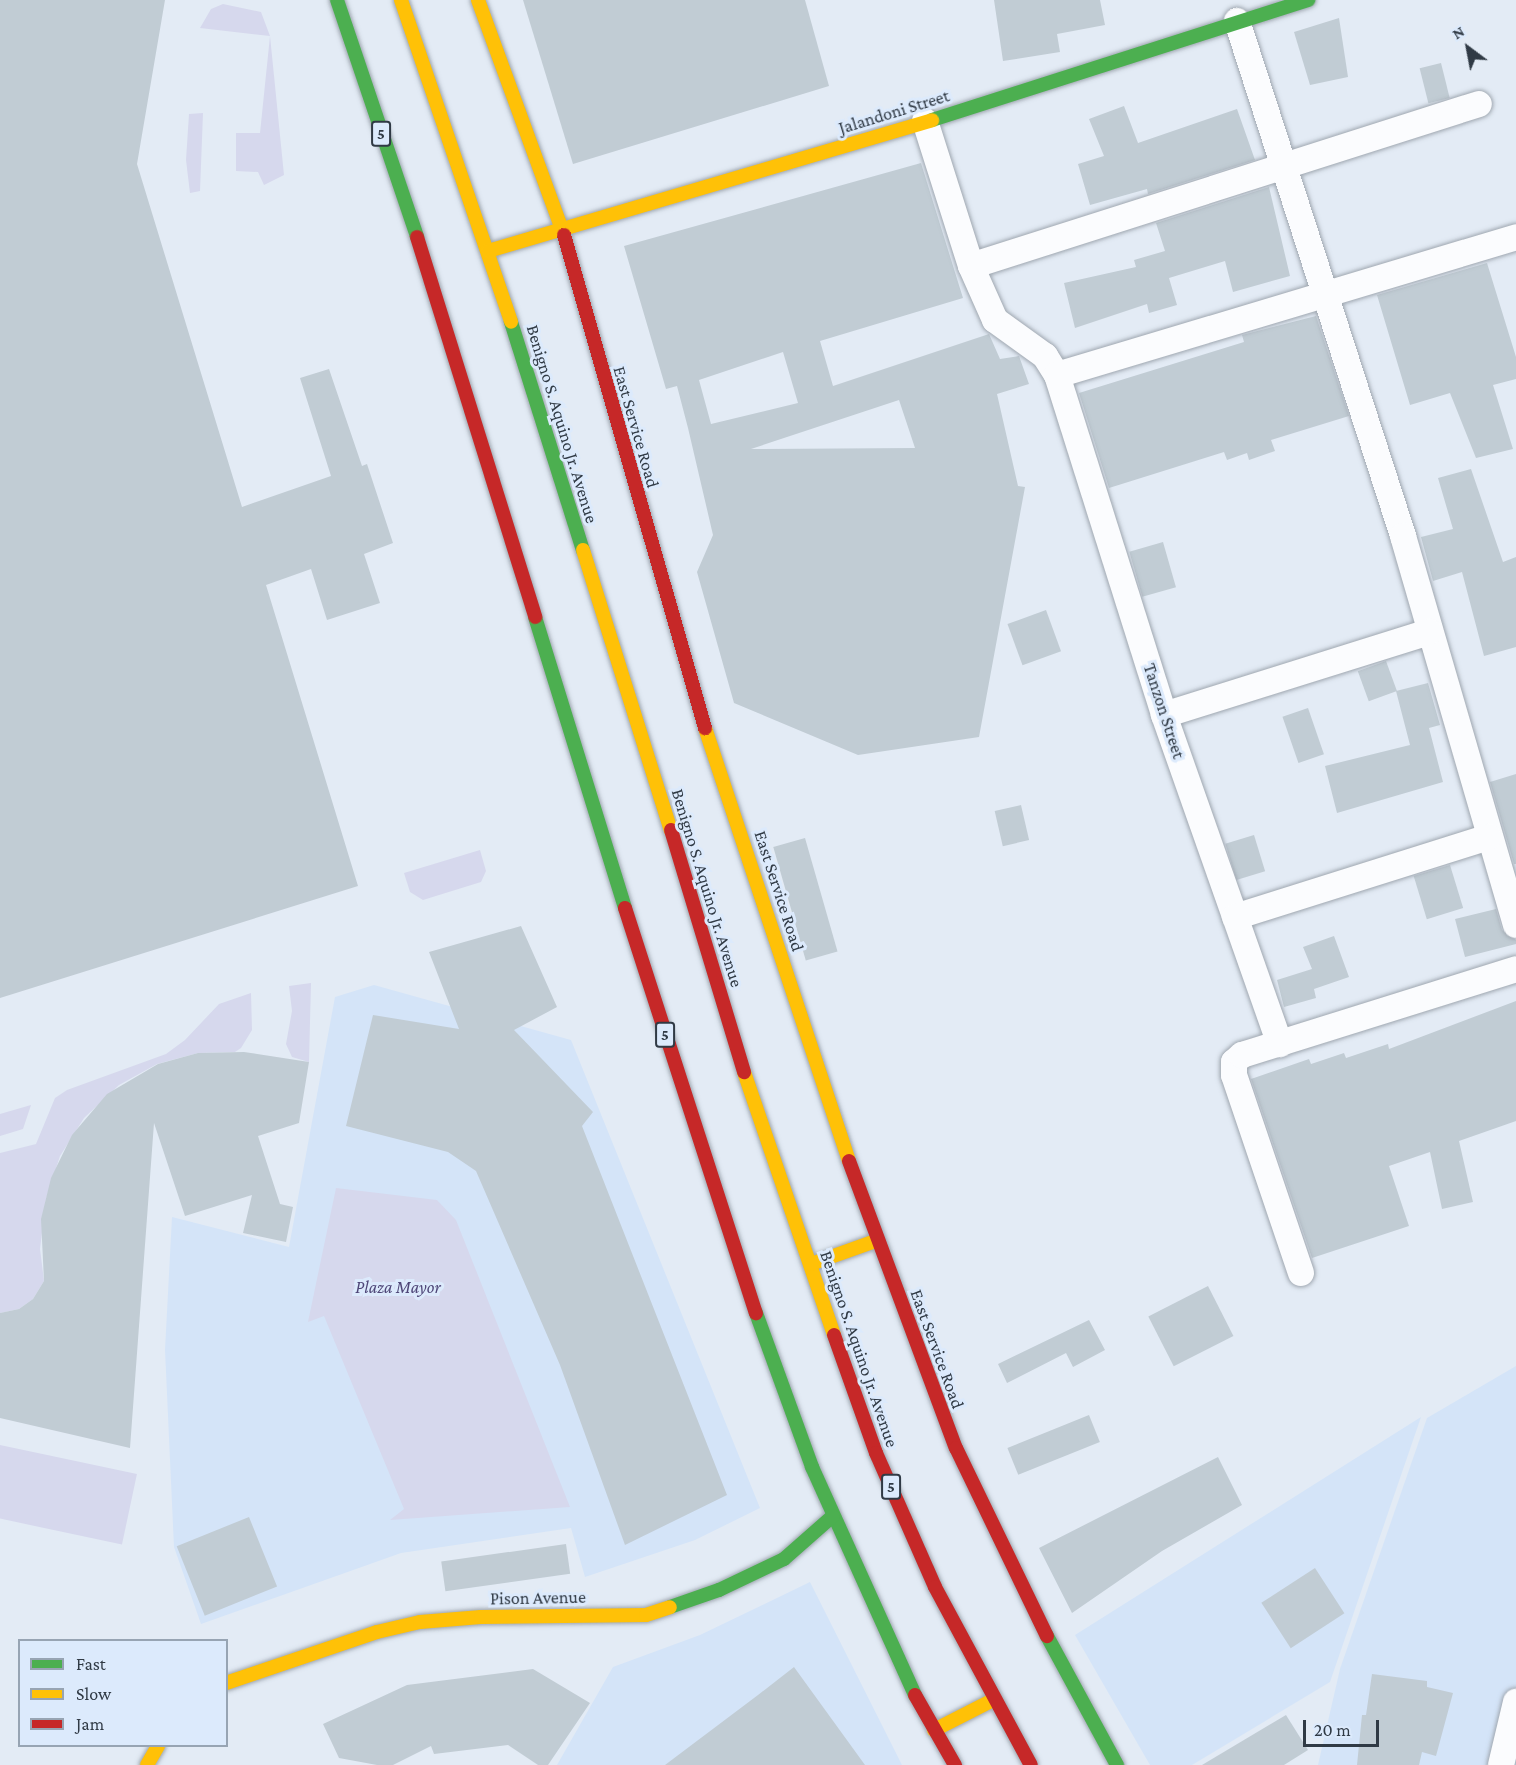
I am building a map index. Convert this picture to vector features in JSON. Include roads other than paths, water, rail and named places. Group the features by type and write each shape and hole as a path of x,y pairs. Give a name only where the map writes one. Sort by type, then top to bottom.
{"main road":[{"name":"5","path":"336,0 427,268 720,1208 812,1467 902,1672 955,1765"},
{"name":"Benigno S. Aquino Jr. Avenue","path":"401,0 488,251 641,731 750,1092 876,1453 935,1587 1031,1765"},
{"name":"East Service Road","path":"478,0 562,230 688,675 837,1130 956,1448 1059,1662 1117,1765"},
{"name":"Jalandoni Street","path":"488,251 926,121 1308,0"},
{"path":"811,1264 878,1240"},
{"name":"Pison Avenue","path":"228,1682 377,1632 420,1622 481,1617 646,1616 719,1590 784,1559 833,1516"},
{"path":"934,1730 995,1699"},
{"path":"147,1765 157,1747"}],"street":[{"path":"1237,21 1403,536 1429,632 1516,924"},
{"path":"971,266 1479,104"},
{"path":"926,121 971,266 995,320 1045,356 1057,375 1516,237"},
{"name":"Tanzon Street","path":"1057,375 1164,715 1280,1044"},
{"path":"1164,715 1429,632"},
{"path":"1235,917 1489,837"},
{"path":"1301,1273 1234,1075 1234,1062 1242,1055 1516,969"},
{"path":"1502,1765 1516,1702"}],"park label":[{"name":"Plaza Mayor","path":"398,1287"}]}
